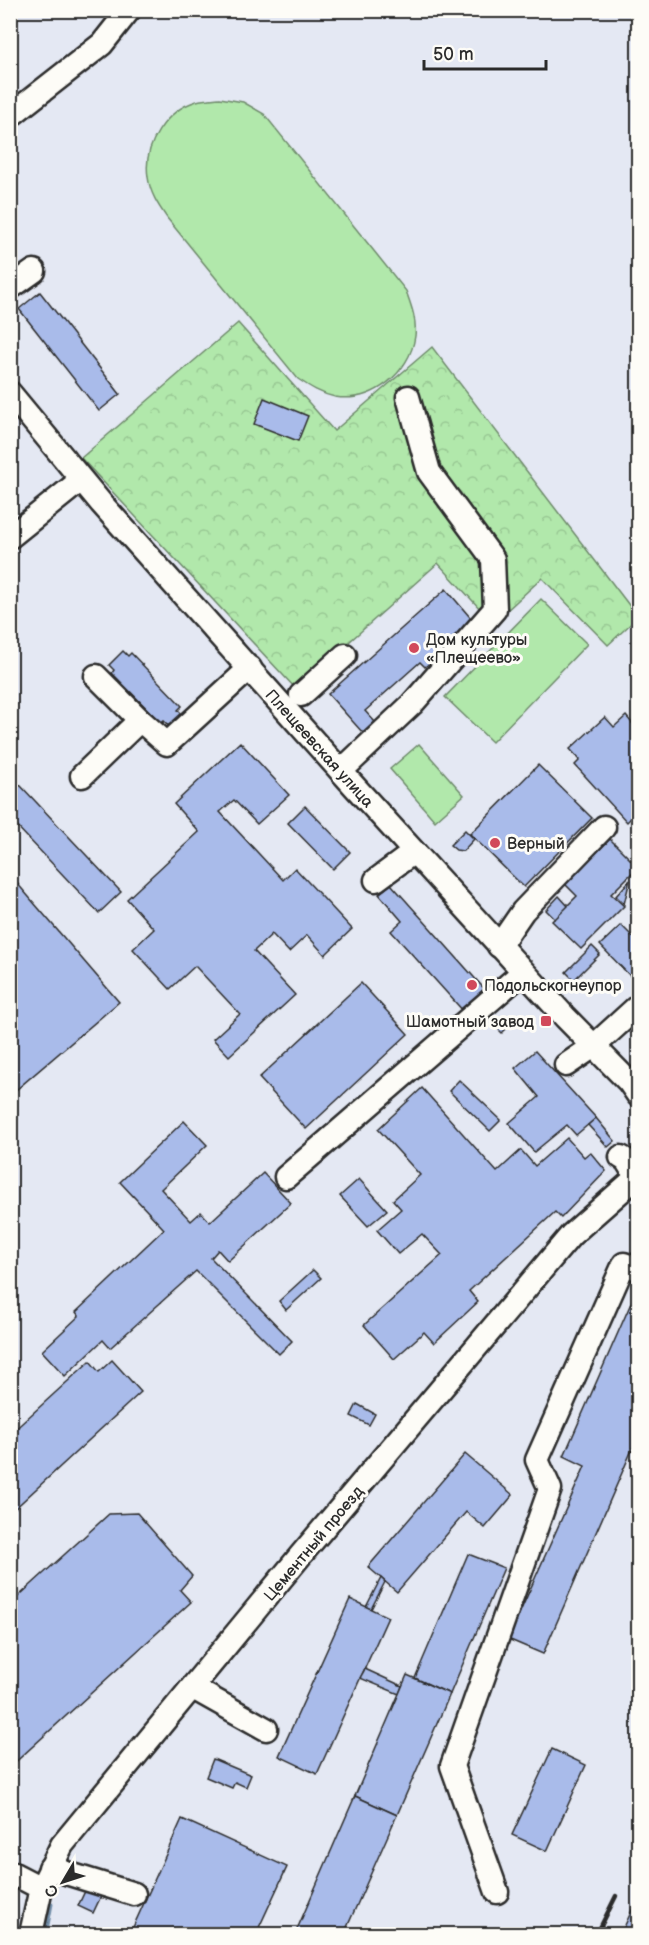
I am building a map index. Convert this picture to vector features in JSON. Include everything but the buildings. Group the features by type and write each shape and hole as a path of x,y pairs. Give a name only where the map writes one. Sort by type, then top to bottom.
{"street":[{"path":"14,109 102,44 129,10"},
{"path":"10,288 34,271"},
{"name":"Плещеевская улица","path":"10,393 81,480 341,771 499,946 639,1095"},
{"path":"341,771 412,704 495,609 493,559 429,472 408,397"},
{"path":"10,537 81,480"},
{"path":"301,695 345,655"},
{"path":"96,676 167,744 250,668"},
{"path":"82,777 140,720"},
{"path":"499,946 523,911 603,827"},
{"path":"376,880 389,868 414,852"},
{"path":"286,1177 523,972"},
{"path":"566,1065 594,1046 639,1006"},
{"path":"621,1157 626,1160 638,1177"},
{"name":"Цементный проезд","path":"31,1935 45,1878 62,1845 193,1688 424,1395 571,1235 638,1177"},
{"path":"497,1892 452,1766 550,1488 537,1460 624,1264 639,1269"},
{"path":"193,1688 266,1729"},
{"path":"10,1872 134,1894"}],"green space":[{"path":"220,98 243,102 264,114 406,291 415,324 412,349 398,373 376,390 349,398 335,397 320,392 298,379 167,218 155,199 149,183 147,165 153,141 159,130 176,112 186,106 200,100"},
{"path":"238,323 334,431 432,347 638,617 608,645 542,578 493,623 438,563 296,689 81,458"},
{"path":"541,599 587,644 492,742 445,697"},
{"path":"419,744 464,795 435,821 390,769"}],"waterway":[{"path":"46,1930 51,1904"}],"railway":[{"path":"597,1934 616,1896"}],"place":[{"name":"Дом культуры «Плещеево»","path":"414,648"},
{"name":"Верный","path":"495,843"},
{"name":"Подольскогнеупор","path":"472,985"},
{"name":"Шамотный завод","path":"546,1021"}]}
